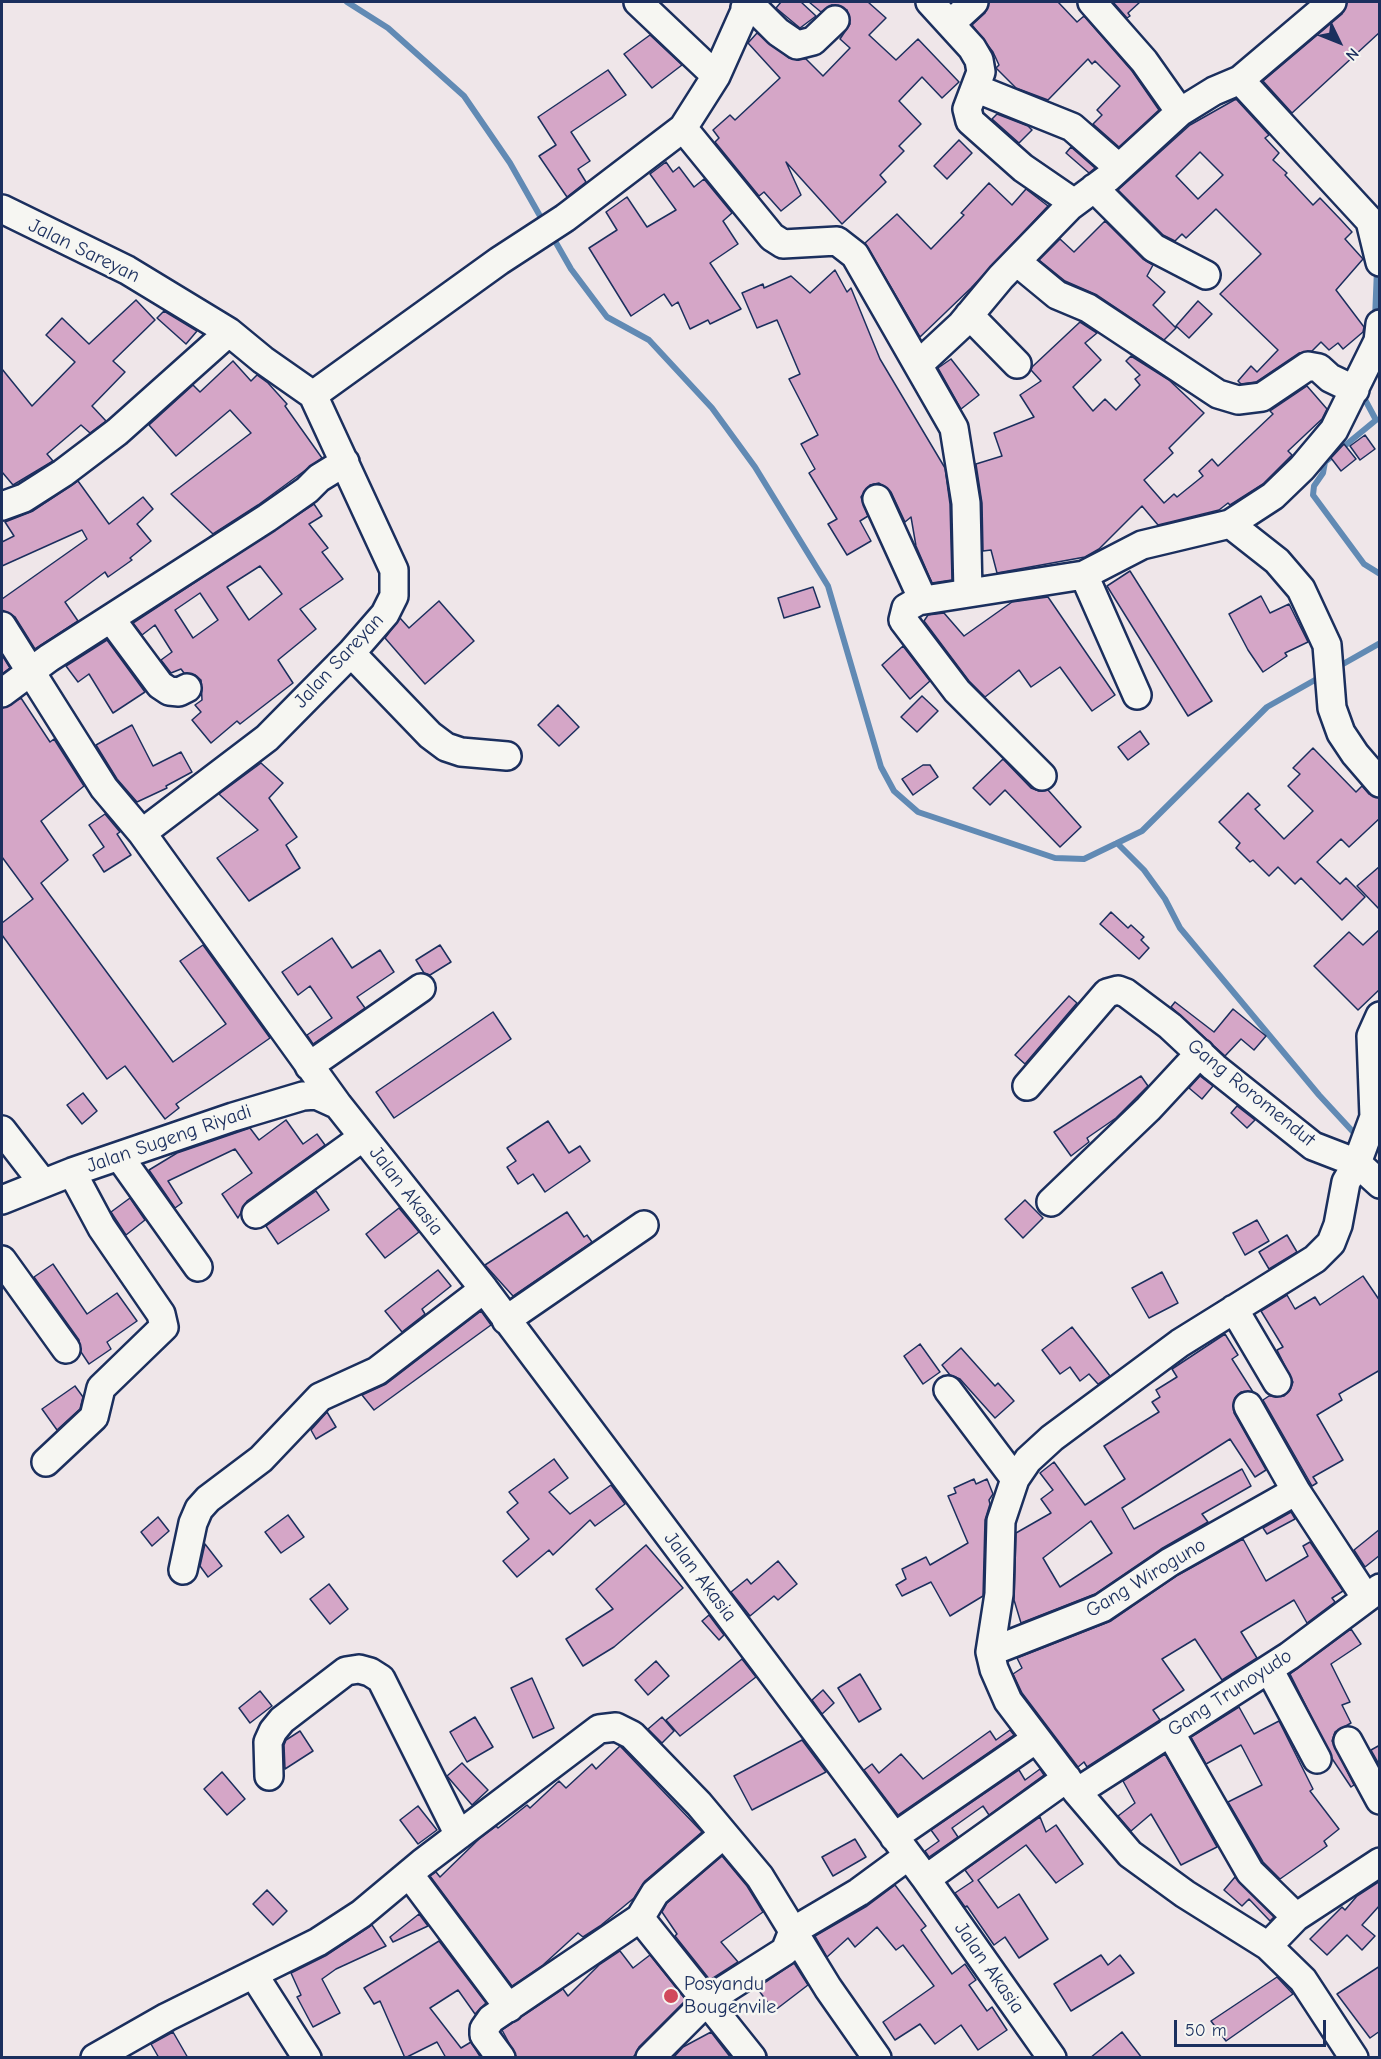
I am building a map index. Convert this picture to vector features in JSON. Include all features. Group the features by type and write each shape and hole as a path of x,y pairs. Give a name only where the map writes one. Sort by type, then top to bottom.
{"street":[{"path":"639,2 716,76"},
{"path":"930,2 979,60 981,72 967,109 970,121 1023,168 1084,195 1115,212 1154,248 1206,275"},
{"path":"950,24 974,2"},
{"path":"1092,2 1144,61 1180,112"},
{"path":"918,365 969,315 1001,277 1084,195 1119,168 1180,112 1214,91 1240,80 1332,2"},
{"path":"313,395 499,261 565,218 683,128 716,76 747,5 797,45 813,41 835,20"},
{"path":"1240,80 1370,221 1380,262"},
{"path":"975,88 1072,127 1119,168"},
{"path":"683,128 772,237 783,244 819,240 837,241 848,247 954,428 966,503 968,593"},
{"name":"Jalan Sareyan","path":"2,210 127,270 229,332 263,360 313,395 394,570 394,597 385,614 351,652 267,738 142,833"},
{"path":"1017,262 1057,295 1088,308 1218,394 1238,400 1262,397 1308,366 1319,368 1330,378 1355,390"},
{"path":"969,315 1017,364"},
{"path":"1042,776 981,717 903,620 906,608 923,600 1084,574 1142,545 1230,524 1273,496 1302,468 1334,430 1377,341 1380,324"},
{"path":"2,506 24,498 63,474 117,432 229,332"},
{"path":"2,693 49,658 267,518 308,489 319,478 345,462"},
{"path":"877,499 923,600"},
{"path":"1230,524 1277,561 1301,589 1327,645 1332,708 1346,740 1380,783"},
{"path":"1084,574 1137,695"},
{"path":"111,619 160,685 169,691 179,692 187,688"},
{"path":"2,626 104,788 142,833 338,1105"},
{"path":"351,652 430,735 446,747 461,752 507,756"},
{"path":"309,1066 421,988"},
{"name":"Gang Roromendut","path":"1027,1086 1107,993 1118,990 1126,993 1313,1146 1357,1163 1380,1184"},
{"path":"1354,2058 1304,1980 1268,1946 1185,1893 1130,1854 1072,1785 1008,1701 994,1669 990,1652 999,1594 1001,1521 1015,1479 1028,1460 1052,1438 1180,1343 1315,1259 1331,1243 1338,1225 1346,1182 1357,1163 1374,1118 1371,1036 1380,1016"},
{"path":"1051,1202 1148,1109 1200,1053"},
{"name":"Jalan Sugeng Riyadi","path":"2,1200 72,1172 303,1096 316,1095 338,1105"},
{"name":"Jalan Akasia","path":"338,1105 484,1289 926,1879 1052,2058"},
{"path":"2,1130 43,1183"},
{"path":"256,1214 363,1137"},
{"path":"119,1156 198,1267"},
{"path":"45,1462 94,1417 101,1388 164,1327 161,1314 102,1228 72,1172"},
{"path":"506,1320 644,1225"},
{"path":"2,1260 66,1349"},
{"path":"183,1570 193,1523 199,1509 208,1499 261,1459 320,1397 376,1371 484,1289"},
{"path":"1234,1309 1277,1382"},
{"path":"948,1390 1015,1479"},
{"path":"1248,1406 1296,1491 1373,1593"},
{"name":"Gang Wiroguno","path":"990,1652 1102,1608 1170,1562 1296,1491"},
{"name":"Gang Trunoyudo","path":"926,1879 1072,1785 1170,1732 1269,1669 1373,1593"},
{"path":"269,1776 268,1742 282,1720 340,1674 359,1669 370,1672 381,1679 459,1834"},
{"path":"1269,1669 1317,1759"},
{"path":"96,2058 167,2017 318,1942 361,1914 459,1834 573,1748 606,1727 624,1730 632,1735 724,1834 760,1877 834,1997 877,2058"},
{"path":"1170,1732 1250,1872 1296,1917"},
{"path":"650,2058 708,2000 785,1951 794,1931 859,1892 901,1846 1036,1739"},
{"path":"1348,1741 1380,1800"},
{"path":"501,2058 487,2041 484,2030 491,2019 640,1918 655,1893 724,1834"},
{"path":"1268,1946 1296,1917 1380,1862"},
{"path":"409,1874 509,2008"},
{"path":"640,1918 708,2000 752,2058"},
{"path":"254,1975 307,2058"}],"building":[{"path":"781,2 801,2 816,16 800,28 776,8"},
{"path":"809,2 868,2 886,18 869,35 896,60 918,39 959,82 942,98 922,77 899,101 921,124 899,146 904,151 880,175 886,182 842,224 786,162 801,195 781,211 764,192 759,196 715,142 719,138 713,130 730,115 735,120 780,78 748,43 757,33 789,58 806,59 823,76 850,48 840,39 850,24 847,10 832,5 821,12"},
{"path":"989,2 1058,2 1077,22 1084,16 1132,71 1159,110 1119,147 1093,124 1102,115 1097,110 1120,86 1095,61 1092,64 1088,59 1048,100 1016,88 996,68 999,65 993,52 972,25 985,13"},
{"path":"1113,2 1140,2 1128,13 1130,16 1127,18"},
{"path":"1347,2 1380,2 1380,32 1292,113 1263,81 1342,14"},
{"path":"650,35 682,65 652,88 624,54"},
{"path":"608,70 626,95 571,132 590,161 578,169 586,182 567,197 539,156 556,145 538,117"},
{"path":"1236,99 1269,135 1265,138 1279,153 1273,160 1287,173 1285,175 1313,205 1320,198 1352,232 1345,239 1363,259 1336,290 1364,327 1363,332 1343,349 1338,343 1329,350 1321,342 1312,351 1299,353 1256,382 1241,384 1238,381 1251,366 1257,372 1278,350 1220,294 1261,254 1216,209 1186,238 1182,234 1175,241 1163,235 1118,190 1190,125","holes":["1200,152 1223,175 1198,199 1176,176"]},
{"path":"997,114 1028,126 1032,130 1019,143 992,119"},
{"path":"959,140 972,153 947,179 934,166"},
{"path":"1071,147 1095,168 1089,173 1066,153"},
{"path":"666,162 673,172 679,167 694,187 704,179 732,213 723,221 738,244 710,263 741,309 710,324 708,320 690,329 678,302 672,306 664,294 631,316 589,248 617,230 606,212 627,197 647,227 676,210 650,174"},
{"path":"989,183 1012,205 1026,189 1048,206 971,288 920,337 865,243 897,214 931,249 964,215 961,213"},
{"path":"1105,221 1143,259 1153,265 1147,276 1165,292 1153,305 1176,328 1164,340 1097,295 1065,281 1039,260 1060,239 1074,252"},
{"path":"835,270 847,292 851,288 880,359 945,468 950,504 952,580 932,583 916,546 911,517 905,522 891,492 879,483 870,485 861,497 868,516 860,521 871,541 847,555 828,524 837,519 809,473 815,469 801,444 818,435 789,379 800,374 777,320 757,328 742,293 763,284 764,288 791,276 810,293"},
{"path":"136,300 155,320 113,361 125,372 92,406 106,421 90,433 81,425 47,454 53,461 13,485 2,472 2,369 32,406 75,362 46,335 62,318 89,344"},
{"path":"1198,301 1212,314 1189,338 1176,326"},
{"path":"164,311 197,331 186,344 157,318"},
{"path":"1080,322 1097,333 1085,343 1101,360 1073,387 1093,411 1105,399 1116,410 1140,385 1135,379 1140,375 1126,361 1131,356 1169,380 1204,413 1169,448 1173,453 1144,480 1164,503 1174,494 1177,497 1203,476 1199,471 1212,459 1218,466 1273,414 1270,411 1307,386 1327,409 1322,419 1288,451 1292,455 1263,484 1230,505 1228,503 1219,510 1158,525 1142,506 1099,549 1085,557 997,573 991,550 983,551 982,503 976,464 1002,456 994,433 1034,417 1020,395 1041,381 1031,370 1032,367"},
{"path":"951,359 979,395 961,409 938,368"},
{"path":"233,361 251,381 257,375 268,383 287,404 285,406 322,458 258,505 213,534 171,494 251,433 230,410 176,456 149,425 193,385 200,392"},
{"path":"1365,435 1375,449 1360,460 1350,446"},
{"path":"1344,444 1356,459 1341,471 1331,458"},
{"path":"78,481 109,524 143,497 153,509 137,524 151,541 130,558 132,560 108,577 105,572 65,602 78,621 35,649 15,617 2,610 2,599 87,539 82,530 2,566 2,542 14,536 5,522 33,511"},
{"path":"314,504 322,516 309,524 328,548 322,552 343,579 300,609 316,629 278,660 293,683 240,724 237,721 211,743 192,720 201,712 195,705 202,700 201,680 195,675 184,673 181,669 171,673 161,660 172,652 155,625 142,635 133,623","holes":["260,566 282,594 249,620 227,587","200,593 218,620 193,638 175,610"]},
{"path":"1130,571 1212,701 1188,716 1107,586"},
{"path":"813,587 820,607 784,618 778,598"},
{"path":"1261,596 1270,613 1289,604 1308,642 1285,653 1287,656 1263,672 1248,650 1229,614"},
{"path":"1048,597 1115,695 1092,711 1060,667 1031,687 1019,670 985,697 969,681 924,621 928,615 944,613 964,636 1012,602"},
{"path":"439,601 474,641 425,684 385,638 400,618 409,628"},
{"path":"107,640 145,692 113,713 89,674 78,682 66,666"},
{"path":"903,646 930,681 910,699 882,665"},
{"path":"2,655 10,668 2,674"},
{"path":"922,696 938,711 917,732 901,717"},
{"path":"21,698 50,742 54,739 84,786 41,821 68,860 41,883 173,1062 226,1024 180,961 203,945 270,1038 176,1104 179,1108 165,1119 125,1066 107,1079 2,935 2,923 33,899 2,857 2,708"},
{"path":"558,705 579,727 559,746 538,725"},
{"path":"132,725 153,766 181,752 192,772 166,786 167,788 137,802 117,779 96,745"},
{"path":"1140,731 1149,744 1128,760 1118,747"},
{"path":"1313,748 1356,792 1362,786 1369,794 1380,798 1380,818 1349,847 1341,839 1317,862 1340,884 1346,878 1365,897 1342,920 1301,878 1295,884 1278,867 1269,876 1253,860 1250,862 1236,848 1240,843 1219,822 1248,793 1260,805 1255,809 1284,839 1313,811 1288,786 1300,774 1293,768"},
{"path":"1003,759 1031,788 1039,791 1048,790 1081,827 1060,847 1005,790 990,805 973,788"},
{"path":"261,763 283,783 269,798 297,837 286,845 300,868 249,901 217,858 258,830 219,794"},
{"path":"923,765 930,765 938,777 913,795 902,779"},
{"path":"105,814 120,832 117,834 131,855 104,872 93,855 104,847 89,825"},
{"path":"1380,866 1380,910 1357,886"},
{"path":"1111,912 1128,928 1131,925 1144,937 1141,940 1149,948 1139,959 1100,924"},
{"path":"1380,929 1380,989 1358,1010 1314,966 1349,932 1363,945"},
{"path":"332,938 352,968 380,950 394,972 357,997 365,1008 313,1044 307,1035 332,1018 310,986 298,995 282,972"},
{"path":"440,945 451,962 430,975 424,973 416,960"},
{"path":"1069,996 1077,1003 1025,1064 1015,1055"},
{"path":"1175,1002 1214,1032 1233,1009 1266,1036 1254,1050 1241,1039 1225,1056 1171,1007"},
{"path":"493,1012 511,1039 394,1118 376,1092"},
{"path":"1141,1076 1148,1086 1116,1118 1087,1138 1089,1142 1071,1156 1054,1132"},
{"path":"1200,1076 1213,1086 1202,1099 1189,1088"},
{"path":"83,1093 97,1111 82,1124 67,1105"},
{"path":"1237,1106 1255,1120 1247,1128 1231,1113"},
{"path":"286,1120 303,1144 317,1134 325,1145 247,1201 238,1218 222,1194 252,1173 235,1149 168,1181 182,1203 175,1208 149,1170 177,1153 250,1128 259,1140"},
{"path":"548,1121 569,1153 580,1146 590,1161 545,1192 533,1174 518,1184 507,1167 516,1161 507,1148"},
{"path":"316,1191 329,1210 278,1244 266,1226"},
{"path":"130,1198 145,1220 126,1235 111,1212"},
{"path":"1025,1200 1043,1218 1023,1238 1005,1219"},
{"path":"399,1208 419,1232 385,1258 366,1234"},
{"path":"567,1212 584,1237 587,1235 592,1242 513,1296 485,1265"},
{"path":"1257,1220 1269,1241 1245,1255 1233,1233"},
{"path":"1287,1235 1297,1252 1269,1269 1259,1252"},
{"path":"53,1264 87,1314 117,1293 137,1321 107,1342 111,1349 89,1364 81,1352 79,1340 34,1277"},
{"path":"438,1270 451,1286 422,1309 425,1314 402,1332 385,1311"},
{"path":"1162,1272 1178,1303 1149,1318 1132,1288"},
{"path":"1363,1276 1380,1301 1380,1370 1339,1394 1342,1400 1317,1415 1343,1460 1313,1477 1317,1483 1312,1486 1263,1400 1269,1396 1284,1396 1290,1390 1293,1382 1277,1350 1283,1347 1261,1311 1287,1295 1295,1309 1315,1297 1320,1305"},
{"path":"481,1311 491,1325 374,1410 362,1395 386,1384"},
{"path":"1072,1327 1110,1376 1098,1384 1089,1374 1080,1381 1070,1367 1060,1374 1042,1350"},
{"path":"1225,1334 1238,1355 1232,1359 1253,1392 1241,1392 1235,1398 1234,1413 1266,1470 1255,1477 1230,1439 1122,1508 1134,1529 1242,1469 1251,1486 1202,1514 1208,1522 1161,1549 1095,1594 1021,1623 1014,1600 1016,1533 1051,1513 1041,1499 1053,1490 1040,1473 1054,1462 1085,1505 1125,1479 1104,1446 1159,1412 1152,1402 1160,1397 1156,1390 1177,1377 1172,1369","holes":["1091,1521 1112,1553 1060,1587 1043,1558"]},
{"path":"920,1344 940,1372 923,1384 904,1356"},
{"path":"961,1348 995,1386 998,1383 1014,1401 995,1418 960,1379 950,1375 942,1365"},
{"path":"75,1386 83,1397 80,1409 57,1430 42,1409"},
{"path":"327,1412 336,1427 316,1439 311,1430"},
{"path":"554,1459 568,1478 549,1492 570,1514 611,1485 625,1504 595,1526 590,1520 553,1555 549,1550 517,1577 503,1561 529,1539 507,1512 518,1503 509,1492"},
{"path":"974,1479 976,1484 987,1479 993,1494 989,1500 985,1520 983,1596 950,1616 931,1582 902,1596 896,1585 906,1579 902,1569 926,1557 930,1565 968,1543 948,1496 956,1493 954,1488"},
{"path":"1291,1512 1295,1519 1267,1534 1263,1528"},
{"path":"288,1515 304,1537 281,1553 265,1532"},
{"path":"158,1517 169,1531 152,1546 141,1532"},
{"path":"1380,1529 1380,1555 1365,1567 1354,1550"},
{"path":"1243,1539 1266,1581 1308,1556 1303,1546 1310,1542 1343,1591 1332,1598 1335,1602 1307,1623 1294,1600 1241,1632 1257,1658 1222,1680 1195,1639 1162,1659 1184,1690 1153,1710 1160,1720 1087,1767 1084,1762 1078,1767 1022,1693 1013,1674 1022,1668 1017,1658 1111,1621 1178,1575"},
{"path":"205,1544 222,1566 208,1577 200,1566"},
{"path":"646,1545 683,1588 614,1647 583,1666 566,1639 613,1609 596,1589"},
{"path":"778,1561 797,1584 778,1600 774,1596 750,1616 731,1592 747,1579 751,1584"},
{"path":"329,1584 348,1609 330,1624 310,1599"},
{"path":"709,1615 724,1635 719,1640 702,1621"},
{"path":"1351,1629 1361,1644 1331,1664 1350,1702 1342,1705 1351,1723 1335,1732 1332,1741 1354,1785 1351,1787 1333,1760 1290,1674"},
{"path":"742,1659 756,1677 680,1736 666,1720"},
{"path":"656,1661 669,1676 648,1695 635,1680"},
{"path":"860,1674 881,1709 859,1722 838,1688"},
{"path":"532,1678 554,1728 533,1738 511,1688"},
{"path":"823,1690 834,1703 822,1714 812,1700"},
{"path":"260,1691 272,1706 250,1723 239,1708"},
{"path":"1239,1707 1254,1734 1279,1721 1313,1789 1310,1791 1339,1829 1324,1841 1327,1846 1280,1879 1263,1862 1228,1802 1262,1785 1241,1745 1206,1764 1191,1737"},
{"path":"475,1717 493,1747 467,1762 450,1732"},
{"path":"662,1717 674,1731 662,1743 648,1729"},
{"path":"1010,1730 1014,1735 898,1815 864,1770 872,1764 879,1773 901,1754 923,1779 990,1731 996,1740"},
{"path":"300,1731 313,1751 285,1769 284,1745 286,1740"},
{"path":"802,1740 826,1772 752,1810 734,1776"},
{"path":"1380,1745 1380,1766 1371,1750"},
{"path":"620,1746 702,1832 645,1881 634,1898 600,1926 583,1937 578,1933 543,1965 512,1986 430,1876 436,1872 440,1877 479,1839 496,1826 498,1828 527,1805 530,1808 559,1781 566,1788 592,1764 596,1769"},
{"path":"1165,1754 1217,1847 1181,1865 1151,1814 1131,1831 1118,1816 1135,1803 1123,1781"},
{"path":"462,1763 488,1790 472,1805 447,1776"},
{"path":"1040,1769 1044,1775 989,1815 983,1806 952,1828 958,1837 929,1857 925,1851 939,1841 931,1830 1019,1770 1025,1780"},
{"path":"222,1772 245,1799 227,1815 204,1789"},
{"path":"418,1806 437,1830 418,1844 400,1820"},
{"path":"1040,1817 1046,1832 1056,1825 1083,1864 1056,1883 1026,1845 978,1880 998,1908 1019,1894 1048,1939 1019,1958 1005,1937 994,1945 967,1906 965,1907 955,1893 973,1881 965,1870"},
{"path":"855,1839 866,1857 833,1876 822,1857"},
{"path":"722,1856 747,1886 763,1912 721,1942 738,1962 710,1980 675,1936 677,1934 662,1912 667,1903"},
{"path":"1235,1877 1274,1917 1270,1921 1249,1899 1242,1906 1224,1890"},
{"path":"1380,1881 1380,1905 1362,1925 1375,1936 1362,1950 1347,1935 1327,1955 1310,1939 1342,1907 1345,1910 1357,1896"},
{"path":"895,1885 926,1926 921,1930 952,1974 965,1964 976,1980 969,1985 987,2011 992,2007 1007,2030 978,2050 961,2025 935,2044 920,2024 895,2040 883,2022 934,1986 903,1945 896,1950 877,1927 855,1947 848,1938 827,1957 815,1936 867,1906"},
{"path":"267,1890 287,1911 273,1925 253,1904"},
{"path":"419,1914 428,1926 393,1942 390,1937"},
{"path":"372,1925 386,1946 336,1969 322,1979 340,2013 313,2027 297,1997 301,1995 291,1973 327,1955"},
{"path":"439,1941 486,2003 475,2014 458,1990 430,2008 461,2048 471,2042 481,2058 446,2058 437,2042 405,2058 380,2001 374,2004 364,1988"},
{"path":"620,1951 633,1968 650,1955 686,2000 639,2047 635,2055 632,2058 517,2058 502,2030 563,1989 568,1996 599,1965"},
{"path":"1101,1955 1108,1965 1120,1955 1134,1973 1071,2011 1054,1984"},
{"path":"794,1963 808,1985 774,2011 757,1988"},
{"path":"1380,1966 1380,2031 1370,2038 1337,1994"},
{"path":"1277,1977 1293,1994 1226,2041 1211,2021"},
{"path":"173,2032 188,2058 159,2058 151,2044"},
{"path":"711,2032 731,2058 673,2058 683,2047"},
{"path":"1122,2032 1142,2058 1090,2058"}],"waterway":[{"path":"347,2 388,28 464,96 510,163 544,223"},
{"path":"551,234 571,269 607,317 649,340 712,408 755,467 828,586 881,767 894,791 918,812 1055,858 1084,859 1142,831 1267,707 1322,676"},
{"path":"1375,319 1377,269"},
{"path":"1362,394 1376,420 1325,462 1323,473 1314,486 1313,495 1364,564 1380,574"},
{"path":"1336,668 1380,643"},
{"path":"1117,843 1144,870 1165,899 1180,928 1319,1095 1355,1134 1356,1140"}],"place":[{"name":"Posyandu Bougenvile","path":"671,1996"}]}
